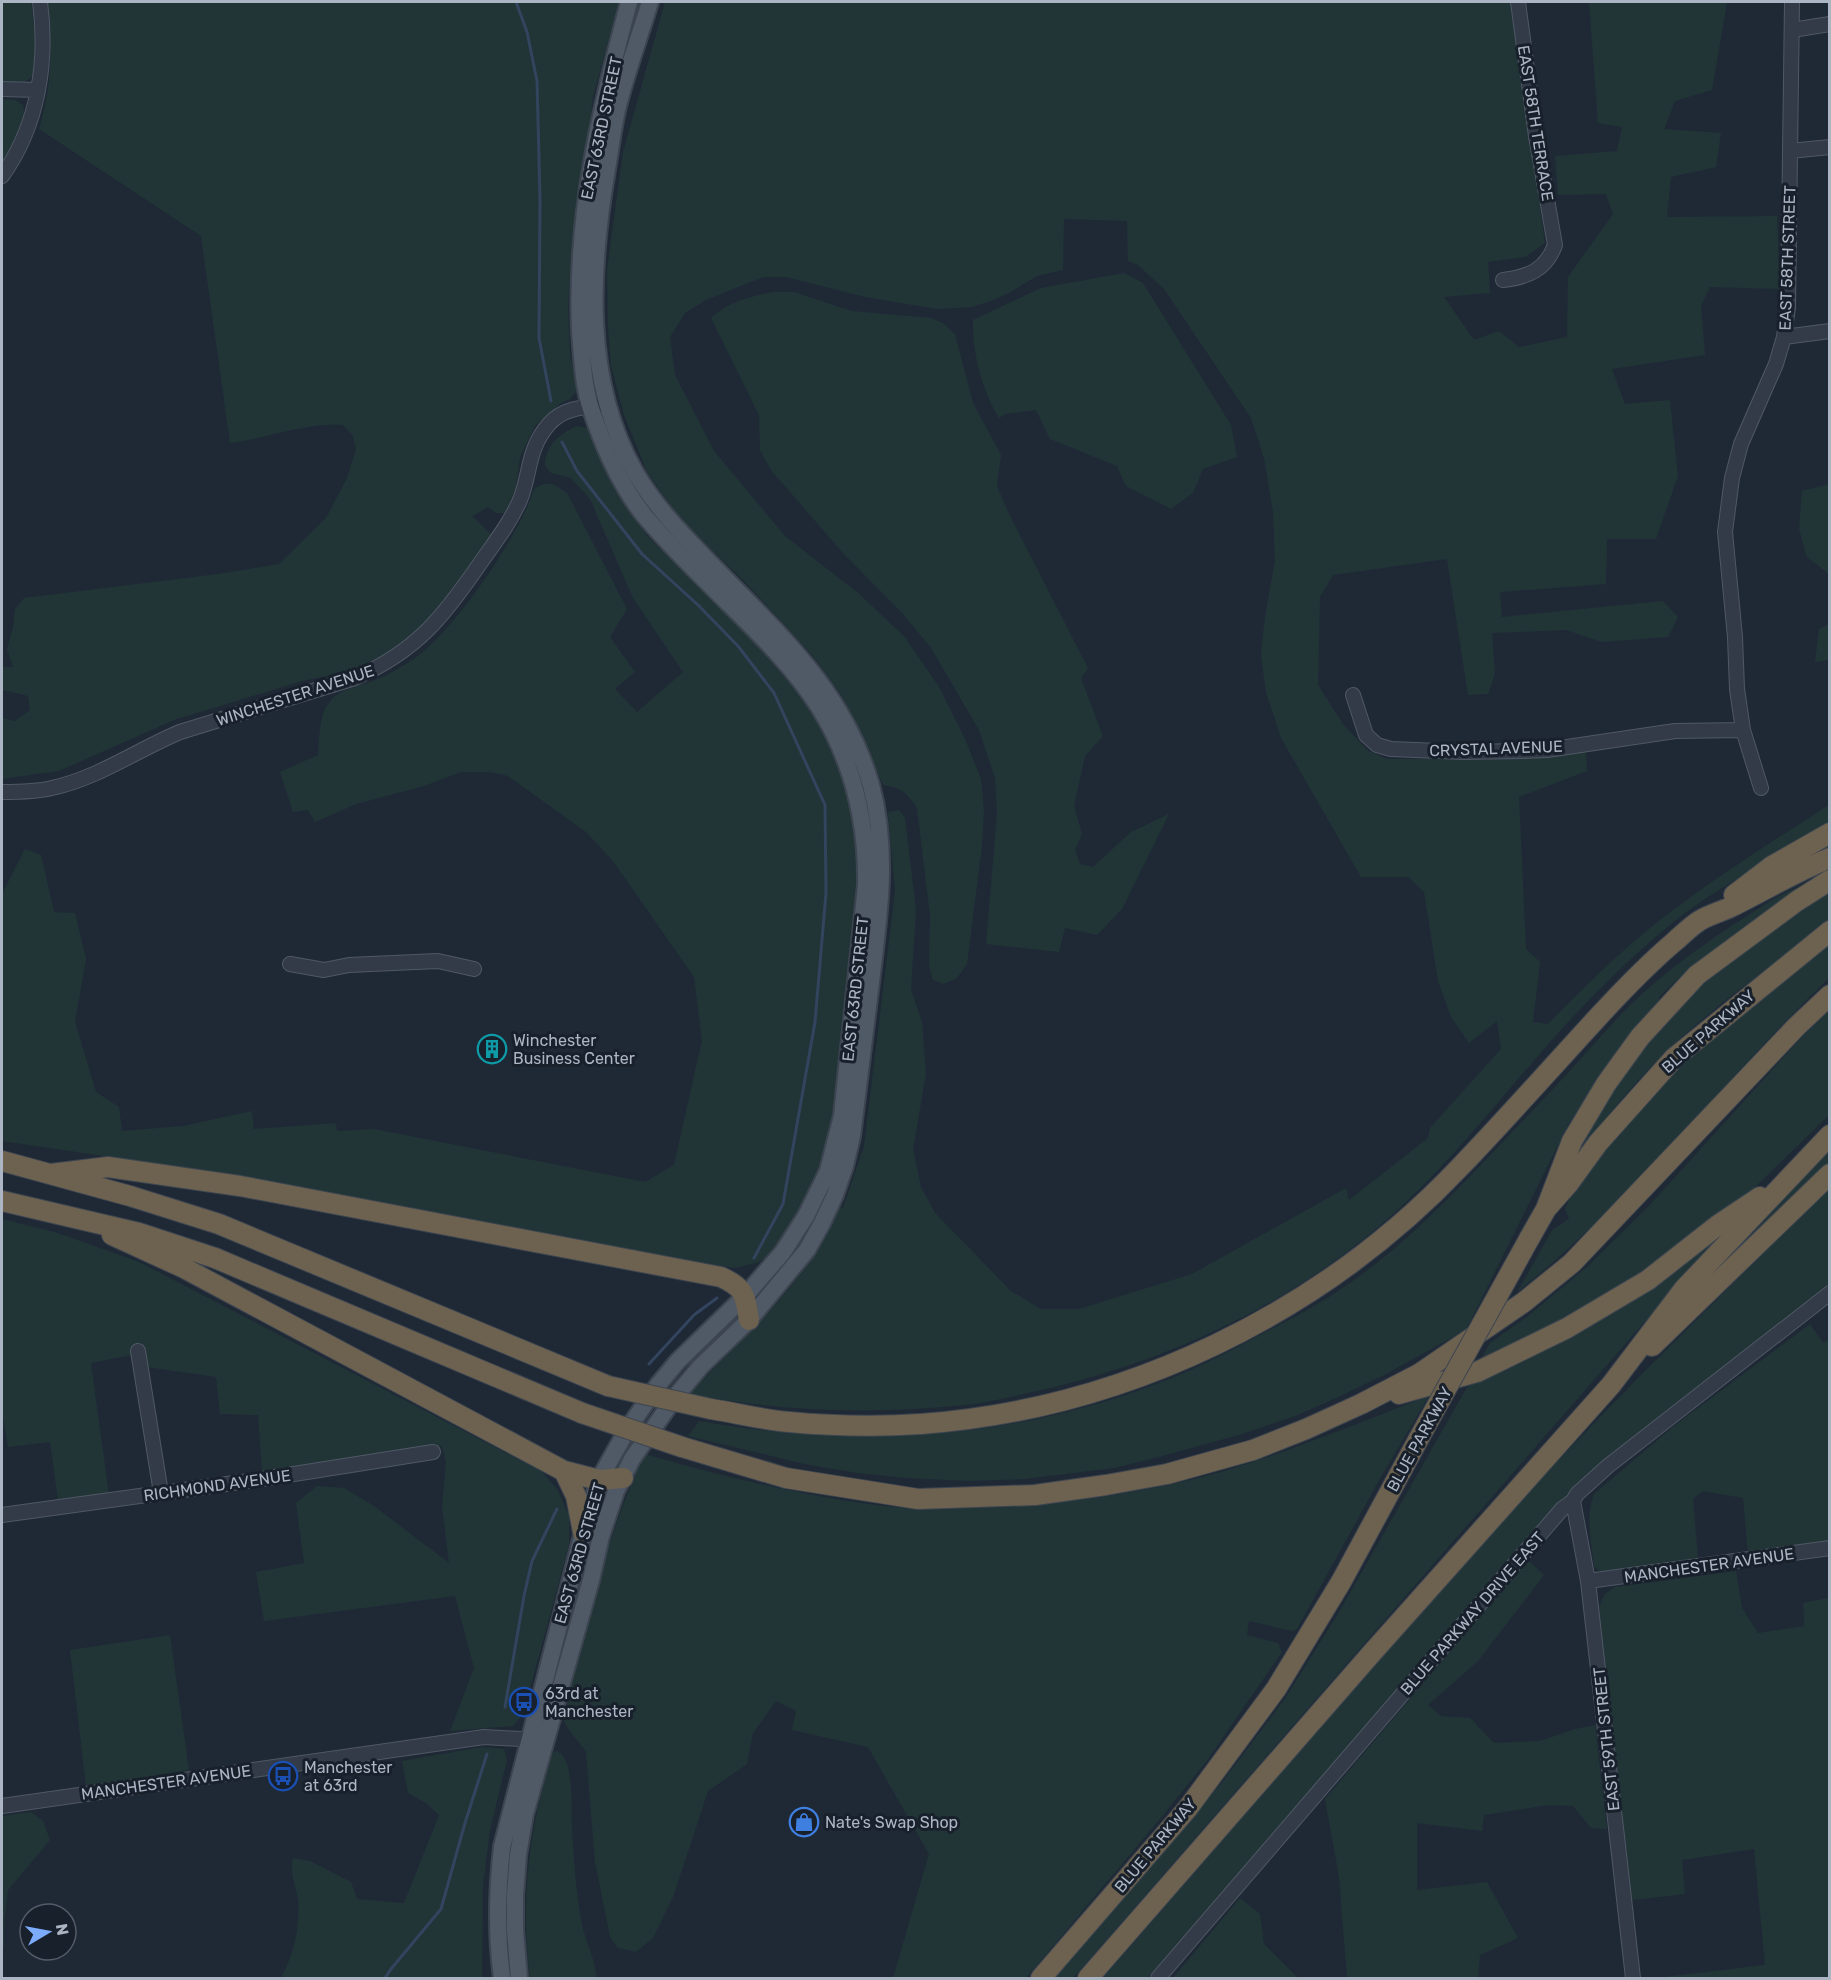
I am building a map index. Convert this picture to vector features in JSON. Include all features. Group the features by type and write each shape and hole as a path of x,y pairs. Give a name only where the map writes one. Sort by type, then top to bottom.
{"highway":[{"path":"2,1161 219,1224 608,1386 711,1409 788,1422 858,1425 920,1424 1038,1406 1100,1390 1163,1368 1217,1345 1333,1278 1383,1240 1459,1169 1641,970 1699,921 1772,866 1830,833"},
{"path":"1699,921 1798,871 1830,858"},
{"path":"1546,1209 1572,1142 1606,1084 1640,1037 1697,975 1797,901 1830,880"},
{"name":"BLUE PARKWAY","path":"1041,1978 1188,1808 1276,1689 1341,1582 1546,1209 1569,1183 1598,1143 1674,1058 1830,931"},
{"path":"2,1201 139,1233 215,1258 582,1413 682,1448 786,1478 918,1499 1035,1495 1167,1474 1253,1450 1361,1404 1419,1374 1524,1302 1572,1263 1788,1036 1830,995"},
{"path":"1611,1385 1684,1289 1830,1135"},
{"path":"51,1174 108,1167 240,1186 720,1277 736,1284 745,1296 749,1320"},
{"path":"1088,1978 1371,1654 1611,1385 1830,1174"},
{"path":"1361,1404 1477,1372 1567,1328 1648,1280 1718,1225 1790,1177"},
{"path":"74,1218 184,1268 564,1471 598,1480 623,1478"},
{"path":"564,1471 576,1496 583,1532"}],"main road":[{"name":"EAST 63RD STREET","path":"519,1978 515,1930 518,1855 537,1739 583,1532 598,1480 627,1430 658,1385 678,1361 745,1296 783,1252 806,1216 828,1171 842,1116 866,885 867,854 863,820 845,757 833,731 818,705 764,639 677,552 643,513 613,464 590,406 581,352 579,300 584,210 595,140 629,2"},
{"name":"EAST 63RD STREET","path":"502,1978 497,1923 502,1847 591,1580 600,1536 623,1478 642,1444 675,1397 701,1366 749,1320 807,1250 835,1195 852,1136 882,896 880,838 872,788 859,750 832,699 802,658 667,518 634,470 615,431 608,405 597,344 595,257 601,204 618,105 650,2"}],"street":[{"path":"2,176 13,160 30,124 38,90 43,65 43,22 40,2"},
{"name":"EAST 58TH TERRACE","path":"1503,280 1522,276 1544,265 1550,258 1555,245 1536,136 1518,2"},
{"name":"EAST 58TH STREET","path":"1761,788 1743,730 1737,689 1736,637 1725,532 1732,478 1741,444 1776,364 1784,337 1788,307 1792,2"},
{"path":"1792,30 1830,24"},
{"path":"2,89 38,90"},
{"path":"1790,151 1830,147"},
{"path":"1784,337 1830,331"},
{"name":"WINCHESTER AVENUE","path":"2,792 50,789 64,785 111,767 154,743 180,732 355,678 402,654 426,633 453,603 512,519 522,496 527,469 536,444 549,424 559,414 571,409 608,405"},
{"name":"CRYSTAL AVENUE","path":"1353,696 1366,735 1377,745 1391,749 1464,752 1539,750 1675,731 1743,730"},
{"path":"290,964 324,970 349,965 438,961 474,969"},
{"name":"BLUE PARKWAY DRIVE EAST","path":"1158,1978 1562,1509 1608,1466 1830,1293"},
{"path":"138,1351 161,1493"},
{"name":"RICHMOND AVENUE","path":"2,1515 433,1452"},
{"name":"EAST 59TH STREET","path":"1573,1501 1588,1581 1632,1978"},
{"name":"MANCHESTER AVENUE","path":"1588,1581 1830,1548"},
{"name":"MANCHESTER AVENUE","path":"2,1806 484,1737 537,1739"}],"green space":[{"path":"2,2 31,2 35,58 32,77 23,83 2,82"},
{"path":"47,2 619,2 593,97 578,224 571,260 568,307 570,352 577,391 535,426 520,457 516,487 506,513 496,513 488,507 472,516 491,534 445,601 416,631 385,654 351,671 302,681 174,720 59,771 2,779 2,718 15,721 30,710 28,696 2,690 2,667 13,667 7,649 15,609 24,598 218,574 279,564 326,518 347,478 356,449 353,436 343,425 301,428 230,443 201,236 39,129 49,82 50,34"},
{"path":"665,2 1510,2 1545,243 1525,257 1488,262 1490,293 1444,297 1474,340 1499,331 1519,347 1567,337 1568,277 1613,214 1606,194 1558,195 1555,156 1617,151 1622,127 1598,123 1589,2 1727,2 1712,90 1675,101 1664,129 1721,133 1716,167 1671,177 1667,217 1777,216 1780,289 1710,287 1701,306 1705,355 1612,369 1625,404 1670,400 1678,476 1656,539 1607,539 1606,584 1500,592 1502,617 1663,601 1678,617 1668,637 1601,642 1567,630 1492,633 1495,674 1488,694 1468,695 1447,559 1333,575 1320,597 1318,685 1343,724 1367,750 1387,759 1529,759 1586,752 1587,771 1519,797 1526,949 1540,962 1533,1022 1548,1024 1613,960 1655,924 1719,877 1829,805 1829,824 1702,901 1640,951 1579,1010 1457,1150 1405,1203 1365,1237 1323,1269 1279,1297 1186,1344 1087,1378 973,1404 895,1410 826,1410 791,1408 689,1394 784,1295 814,1254 839,1207 843,1208 864,1146 895,891 888,812 899,810 905,818 916,910 911,990 922,1022 926,1074 913,1149 921,1187 935,1213 1011,1291 1041,1309 1079,1309 1192,1274 1346,1188 1349,1200 1428,1138 1430,1128 1501,1049 1497,1021 1469,1043 1451,1017 1438,981 1424,892 1408,877 1361,877 1281,738 1266,692 1261,655 1275,561 1273,512 1264,458 1251,418 1164,289 1138,265 1128,261 1127,221 1064,219 1063,270 1037,276 1009,293 971,307 937,309 865,297 786,277 763,277 706,300 685,313 670,337 675,375 714,451 785,536 857,592 904,636 939,687 965,739 981,779 984,810 982,846 967,964 957,978 944,984 933,980 929,965 930,916 917,808 903,792 883,785 840,693 812,655 744,581 680,519 647,472 624,415 611,366 607,269 623,152"},
{"path":"2,99 15,100 23,105 25,116 2,164"},
{"path":"1124,273 1143,283 1231,425 1237,457 1203,469 1193,493 1171,509 1126,486 1117,466 1050,439 1036,410 1005,414 999,418 983,383 976,358 973,320 1041,288"},
{"path":"773,292 794,292 852,311 931,318 943,323 955,334 973,403 1001,455 997,486 1088,668 1081,678 1103,736 1085,756 1074,806 1082,834 1075,850 1080,864 1093,867 1131,832 1169,814 1122,909 1097,935 1065,928 1059,952 986,944 997,813 995,778 979,730 931,648 903,614 842,552 771,470 760,450 759,415 711,318 740,300"},
{"path":"577,426 588,428 614,488 648,537 761,649 806,703 834,750 858,832 861,867 832,1135 821,1174 777,1251 759,1262 736,1268 632,1253 172,1166 2,1141 2,894 25,849 41,855 54,912 75,913 86,959 75,1022 96,1092 119,1107 122,1131 183,1126 252,1111 254,1129 336,1123 337,1131 374,1129 645,1182 674,1165 702,1040 694,977 613,861 586,832 508,776 489,772 461,772 424,786 356,804 315,822 308,810 293,812 280,772 318,755 324,711 335,696 383,677 414,659 448,627 484,581 500,556 515,531 534,489 548,483 567,493 627,609 610,637 635,672 615,689 637,712 683,672 633,598 590,499 571,478 551,473 545,466 550,446 565,432"},
{"path":"1830,484 1829,574 1807,557 1799,529 1802,491"},
{"path":"1829,624 1829,660 1815,662 1819,629"},
{"path":"1800,886 1681,976 1659,997 1659,1002 1600,1077 1568,1125 1466,1330 1384,1375 1295,1416 1239,1435 1114,1468 1024,1479 969,1481 858,1473 804,1464 688,1436 699,1421 813,1435 928,1434 985,1428 1041,1418 1096,1404 1166,1381 1222,1355 1322,1301 1388,1254 1452,1195 1644,992 1714,937 1771,900"},
{"path":"1829,887 1829,923 1686,1033 1616,1106 1570,1166 1596,1112 1647,1040 1697,988 1723,966"},
{"path":"1829,942 1829,978 1601,1218 1518,1291 1552,1230 1569,1219 1565,1209 1575,1187 1609,1139 1669,1072"},
{"path":"1829,1011 1829,1115 1744,1198 1644,1273 1557,1325 1480,1361 1490,1343 1528,1316 1587,1267 1647,1208 1803,1036"},
{"path":"1829,1147 1829,1163 1678,1314 1690,1294"},
{"path":"1829,1188 1829,1285 1580,1481 1147,1978 1103,1978 1522,1498 1636,1380"},
{"path":"2,1219 58,1233 139,1262 541,1471 557,1489 569,1516 569,1545 523,1714 513,1726 450,1731 474,1668 455,1596 264,1621 256,1572 304,1563 296,1503 317,1486 344,1488 374,1506 449,1563 442,1506 446,1463 442,1446 262,1471 258,1415 220,1414 216,1377 140,1366 138,1354 91,1363 109,1495 58,1500 50,1442 8,1447 2,1410"},
{"path":"1721,1234 1073,1978 1055,1978 1223,1781 1284,1700 1338,1614 1470,1382"},
{"path":"1810,1324 1823,1343 1829,1340 1829,1542 1748,1553 1743,1498 1703,1491 1693,1499 1698,1559 1601,1572 1594,1566 1589,1521 1594,1494 1674,1426"},
{"path":"1429,1396 1382,1475 1297,1629 1292,1631 1249,1621 1247,1635 1278,1643 1282,1652 1206,1762 1026,1978 893,1978 929,1854 868,1747 792,1730 796,1711 776,1701 753,1733 747,1764 708,1791 673,1897 653,1938 636,1952 618,1948 610,1937 595,1862 586,1752 563,1718 608,1550 631,1485 645,1454 759,1484 875,1505 932,1509 1018,1505 1135,1492 1221,1472 1300,1446"},
{"path":"1528,1560 1544,1575 1478,1661 1428,1705 1441,1716 1470,1718 1494,1743 1540,1741 1595,1725 1607,1829 1591,1828 1573,1806 1549,1805 1484,1815 1482,1831 1417,1823 1417,1890 1487,1882 1518,1938 1480,1955 1478,1978 1347,1978 1339,1877 1325,1799"},
{"path":"1736,1571 1742,1608 1758,1633 1804,1626 1803,1603 1829,1598 1829,1978 1655,1978 1765,1965 1754,1849 1682,1860 1685,1894 1632,1900 1599,1607 1605,1594 1615,1587"},
{"path":"170,1635 189,1770 86,1787 70,1650"},
{"path":"482,1747 504,1749 507,1760 490,1830 483,1885 482,1978 281,1978 293,1950 298,1920 298,1900 292,1869 293,1858 310,1861 351,1882 357,1899 404,1903 439,1815 426,1803 408,1793 402,1761"},
{"path":"556,1751 562,1755 569,1773 578,1902 596,1978 530,1978 526,1920 532,1837 544,1782 552,1754"},
{"path":"31,1812 43,1821 50,1840 8,1890 2,1950 2,1816"},
{"path":"1240,1898 1260,1914 1264,1944 1298,1978 1173,1978"}],"waterway":[{"path":"516,2 527,32 537,81 540,199 539,338 551,401"},
{"path":"562,442 577,471 642,554 698,605 738,646 774,693 825,805 826,893 815,1022 783,1204 754,1258"},
{"path":"649,1364 694,1315 717,1298"},
{"path":"505,1707 532,1561 557,1509"},
{"path":"385,1978 441,1909 487,1754"}],"place":[{"name":"Winchester Business Center","path":"492,1049"},
{"name":"63rd at Manchester","path":"524,1702"},
{"name":"Manchester at 63rd","path":"283,1776"},
{"name":"Nate's Swap Shop","path":"804,1822"}]}
